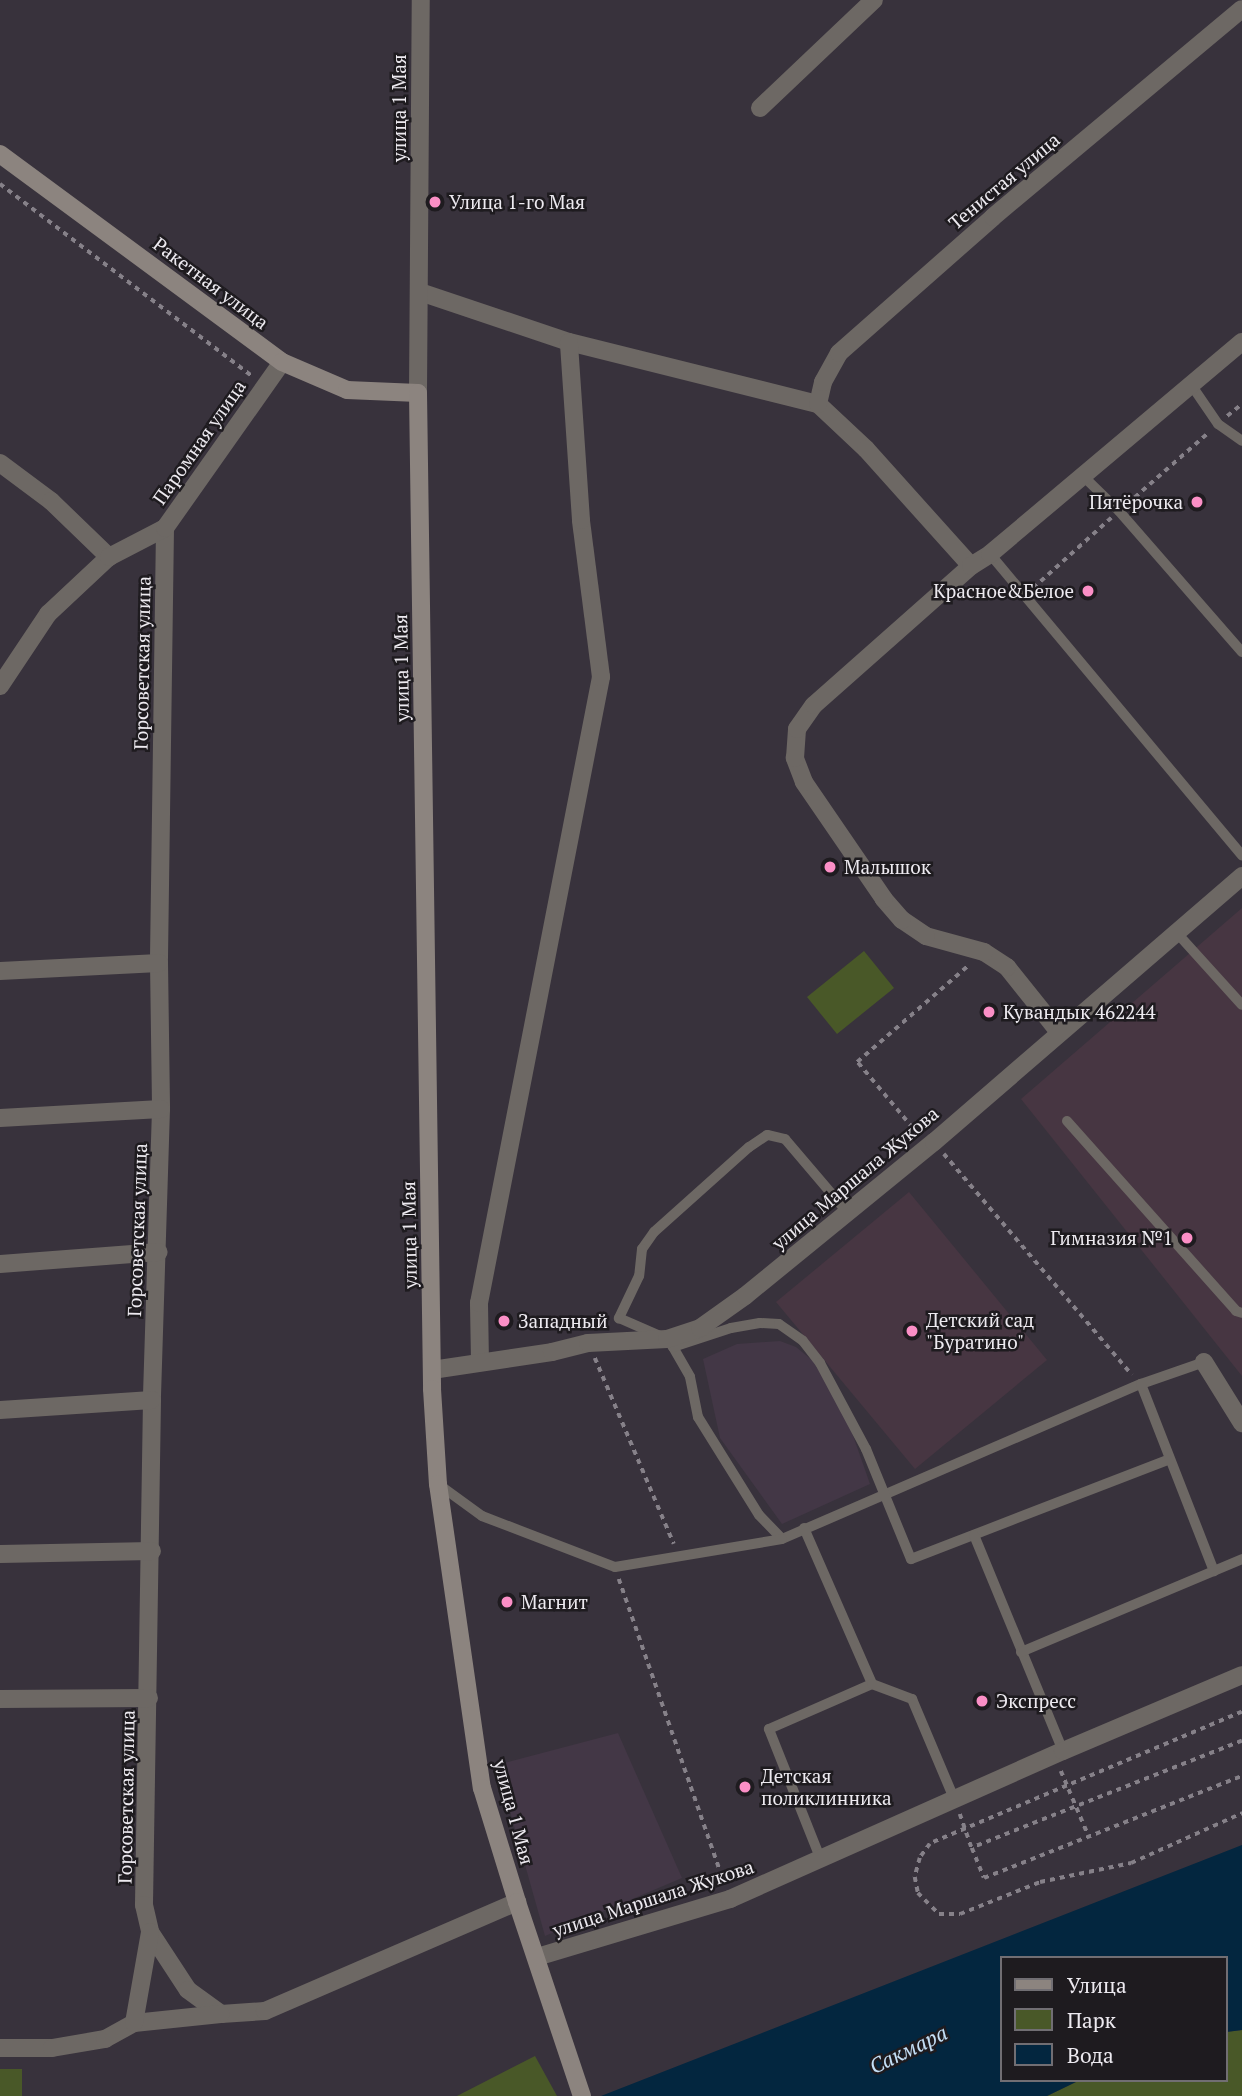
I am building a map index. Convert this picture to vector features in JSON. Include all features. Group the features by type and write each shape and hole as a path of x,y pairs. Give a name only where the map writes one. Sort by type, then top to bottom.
{"main road":[{"name":"Ракетная улица","path":"0,154 282,362 347,390 418,393"},
{"name":"улица 1 Мая","path":"418,393 432,1370 438,1484 482,1788 582,2096"}],"street":[{"name":"улица 1 Мая","path":"418,393 421,0"},
{"path":"760,108 874,0"},
{"name":"Тенистая улица","path":"818,404 823,382 839,353 993,217 1242,9"},
{"path":"420,292 569,342 818,404 866,449 971,566"},
{"path":"480,1362 479,1303 601,677 581,520 569,342"},
{"path":"1059,1032 1007,967 984,952 926,936 902,920 804,782 795,758 797,729 814,705 971,566 990,554 1242,342"},
{"name":"Паромная улица","path":"0,686 48,614 109,557 165,528 282,362"},
{"path":"0,463 51,501 109,557"},
{"name":"Горсоветская улица","path":"165,528 159,962 159,1252 152,1400 152,1551 144,1905 150,1931 188,1990 221,2014"},
{"name":"улица Маршала Жукова","path":"432,1370 552,1352 588,1343 670,1343 700,1328 745,1296 931,1144 1242,876"},
{"path":"0,971 159,962"},
{"path":"0,1118 161,1109"},
{"path":"0,1264 159,1252"},
{"path":"1204,1362 1242,1423"},
{"path":"0,1410 152,1400"},
{"path":"0,1554 152,1551"},
{"name":"улица Маршала Жукова","path":"537,1957 730,1899 1058,1753 1242,1675"},
{"path":"0,1699 149,1698"},
{"path":"0,2048 52,2048 105,2039 134,2022 265,2011 517,1902"},
{"name":"Горсоветская улица","path":"134,2022 150,1931"}],"lane":[{"path":"1192,386 1218,424 1242,441"},
{"path":"1082,475 1119,511 1242,652"},
{"path":"990,554 1242,855"},
{"path":"1176,932 1242,1005"},
{"path":"1067,1122 1236,1311 1242,1313"},
{"path":"782,1539 760,1515 698,1417 690,1377 670,1343 619,1318 639,1276 642,1250 668,1216 749,1147 767,1135 785,1139 848,1213"},
{"path":"670,1343 760,1323 779,1324 803,1342 820,1363 866,1449 911,1559 1168,1460"},
{"path":"438,1484 482,1516 615,1567 782,1539 1141,1384 1204,1362"},
{"path":"1141,1384 1168,1460 1214,1571"},
{"path":"804,1528 872,1684"},
{"path":"974,1535 1058,1753"},
{"path":"1021,1652 1242,1559"},
{"path":"821,1860 769,1729 872,1684 912,1699 955,1801"}],"path":[{"path":"0,184 264,386"},
{"path":"1024,595 1242,404"},
{"path":"984,952 857,1062 1141,1384"},
{"path":"588,1343 679,1556"},
{"path":"615,1567 730,1899"},
{"path":"1242,1712 930,1844 920,1858 915,1877 918,1894 939,1914 960,1914 1040,1882 1131,1863 1242,1813"},
{"path":"972,1848 1242,1741"},
{"path":"1058,1753 1067,1785 1089,1837"},
{"path":"955,1801 984,1878 1242,1776"}],"shaded area":[{"name":"Гимназия №1","path":"1242,908 1242,1376 1021,1099"},
{"name":"Детский сад \"Буратино\"","path":"909,1192 1047,1360 915,1469 776,1302"},
{"path":"780,1341 796,1347 813,1361 850,1427 870,1484 782,1524 720,1438 703,1359 737,1344"},
{"path":"618,1733 682,1878 545,1936 497,1765"}],"green space":[{"path":"864,951 894,988 837,1034 807,997"},
{"path":"1242,2030 1242,2096 1047,2096 1076,2082 1228,2082 1228,2032"},
{"path":"535,2056 557,2096 457,2096"},
{"path":"0,2069 22,2069 22,2096 0,2096"}],"water":[{"name":"Сакмара","path":"1242,1845 1242,2030 1228,2032 1228,1956 1000,1956 1000,2082 1076,2082 1047,2096 601,2096"}],"place":[{"name":"Улица 1-го Мая","path":"435,202"},
{"name":"Пятёрочка","path":"1197,502"},
{"name":"Красное&Белое","path":"1088,591"},
{"name":"Малышок","path":"830,867"},
{"name":"Кувандык 462244","path":"989,1012"},
{"name":"Гимназия №1","path":"1187,1238"},
{"name":"Западный","path":"504,1321"},
{"name":"Детский сад \"Буратино\"","path":"912,1331"},
{"name":"Магнит","path":"507,1602"},
{"name":"Экспресс","path":"982,1701"},
{"name":"Детская поликлинника","path":"745,1787"}]}
